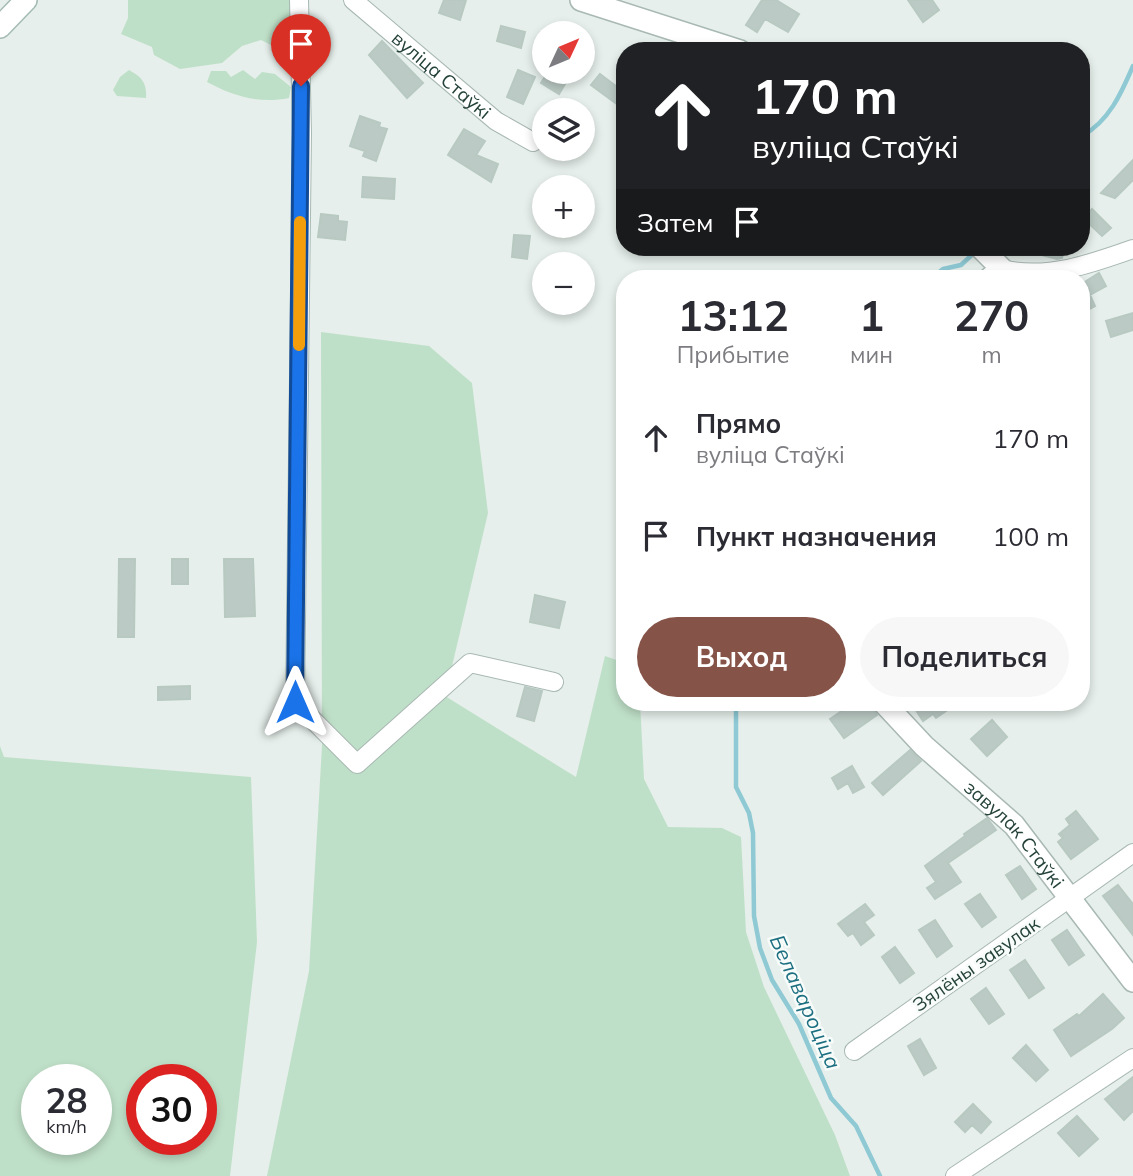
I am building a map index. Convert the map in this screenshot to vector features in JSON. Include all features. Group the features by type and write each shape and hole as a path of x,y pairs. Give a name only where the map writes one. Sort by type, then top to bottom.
{"street":[{"path":"0,27 26,0"},
{"path":"299,0 302,133 295,702 356,764 470,663 554,682"},
{"name":"вуліца Стаўкі","path":"353,0 496,121 532,141"},
{"path":"581,0 712,42"},
{"path":"1057,270 1106,259 1133,249"},
{"path":"992,264 1009,270"},
{"name":"завулак Стаўкі","path":"891,711 924,746 1014,825 1133,981"},
{"name":"Зялёны завулак","path":"854,1051 1133,853"},
{"path":"956,1176 1133,1058"}],"green space":[{"path":"128,0 292,0 292,27 273,46 261,40 242,46 222,63 180,69 154,55 152,47 121,34 128,18"},
{"path":"129,70 143,81 146,98 117,96 113,90 120,77"},
{"path":"243,70 255,79 262,72 275,74 291,87 289,98 267,100 246,97 207,82 211,71 226,71 231,77"},
{"path":"321,332 429,346 472,383 488,513 445,696 576,777 605,656 616,660 616,711 640,711 644,779 668,827 722,828 741,837 746,932 764,987 835,1135 850,1176 267,1176 309,971 322,746"},
{"path":"0,746 4,757 251,777 257,942 230,1176 0,1176"}],"building":[{"path":"444,0 466,0 460,20 439,13"},
{"path":"762,0 776,0 799,14 788,32 765,19 757,32 746,25"},
{"path":"908,0 932,0 939,10 923,22"},
{"path":"501,26 525,32 521,48 497,41"},
{"path":"382,41 423,83 407,98 369,55"},
{"path":"518,70 532,76 532,84 523,104 507,97"},
{"path":"600,74 616,86 616,104 591,85 595,84"},
{"path":"543,84 565,84 559,94"},
{"path":"360,116 380,123 379,127 387,129 376,161 363,156 365,151 350,146"},
{"path":"464,129 485,141 476,155 498,164 491,182 448,155"},
{"path":"1133,160 1133,180 1115,198 1101,193"},
{"path":"363,177 395,179 394,199 362,197"},
{"path":"1092,209 1111,228 1102,236 1090,225"},
{"path":"321,214 338,216 338,221 347,222 345,240 318,237"},
{"path":"514,235 530,236 527,259 512,257"},
{"path":"1099,273 1106,286 1090,295 1090,279"},
{"path":"1090,295 1095,306 1090,309"},
{"path":"1133,313 1133,330 1111,337 1106,321"},
{"path":"119,559 135,559 134,637 118,637"},
{"path":"172,559 188,559 188,584 172,584"},
{"path":"224,559 253,559 255,616 225,617"},
{"path":"535,595 565,602 559,628 530,622"},
{"path":"190,686 190,699 158,700 158,687"},
{"path":"525,687 542,691 534,721 517,716"},
{"path":"842,711 875,711 877,715 844,738 830,719"},
{"path":"917,711 946,711 936,718 933,714 923,721"},
{"path":"992,720 1007,737 987,756 971,739"},
{"path":"910,750 921,761 883,795 872,783"},
{"path":"852,766 864,787 853,793 848,783 838,789 832,778"},
{"path":"1076,811 1098,839 1071,859 1058,842 1063,838 1059,834 1070,825 1066,819"},
{"path":"987,818 996,830 948,863 961,882 935,899 927,888 936,882 925,866"},
{"path":"1020,866 1036,889 1022,899 1006,875"},
{"path":"1118,885 1133,904 1133,935 1103,896"},
{"path":"980,894 996,917 982,927 965,904"},
{"path":"865,904 874,915 864,922 874,935 861,945 853,933 848,936 838,924"},
{"path":"935,920 952,946 937,957 919,930"},
{"path":"1067,930 1084,955 1069,965 1052,940"},
{"path":"895,947 914,973 900,983 882,957"},
{"path":"1025,960 1044,988 1029,998 1010,970"},
{"path":"986,988 1004,1014 989,1024 971,999"},
{"path":"1103,994 1124,1018 1071,1056 1054,1030 1077,1014 1079,1016"},
{"path":"920,1039 936,1068 924,1075 908,1046"},
{"path":"1026,1045 1048,1070 1036,1081 1013,1058"},
{"path":"1133,1077 1133,1111 1124,1120 1105,1099"},
{"path":"973,1104 991,1122 981,1133 972,1125 965,1132 955,1122"},
{"path":"1077,1116 1098,1139 1079,1156 1058,1133"}],"waterway":[{"name":"Белавароціца","path":"1090,131 1107,115 1133,66"},
{"name":"Белавароціца","path":"942,270 961,265 971,256"},
{"name":"Белавароціца","path":"736,711 736,787 749,813 753,833 754,916 760,948 772,980 799,1024 831,1098 856,1126 880,1176"}],"slow traffic":[{"path":"299,345 300,222"}],"route":[{"path":"295,702 301,86"}]}
